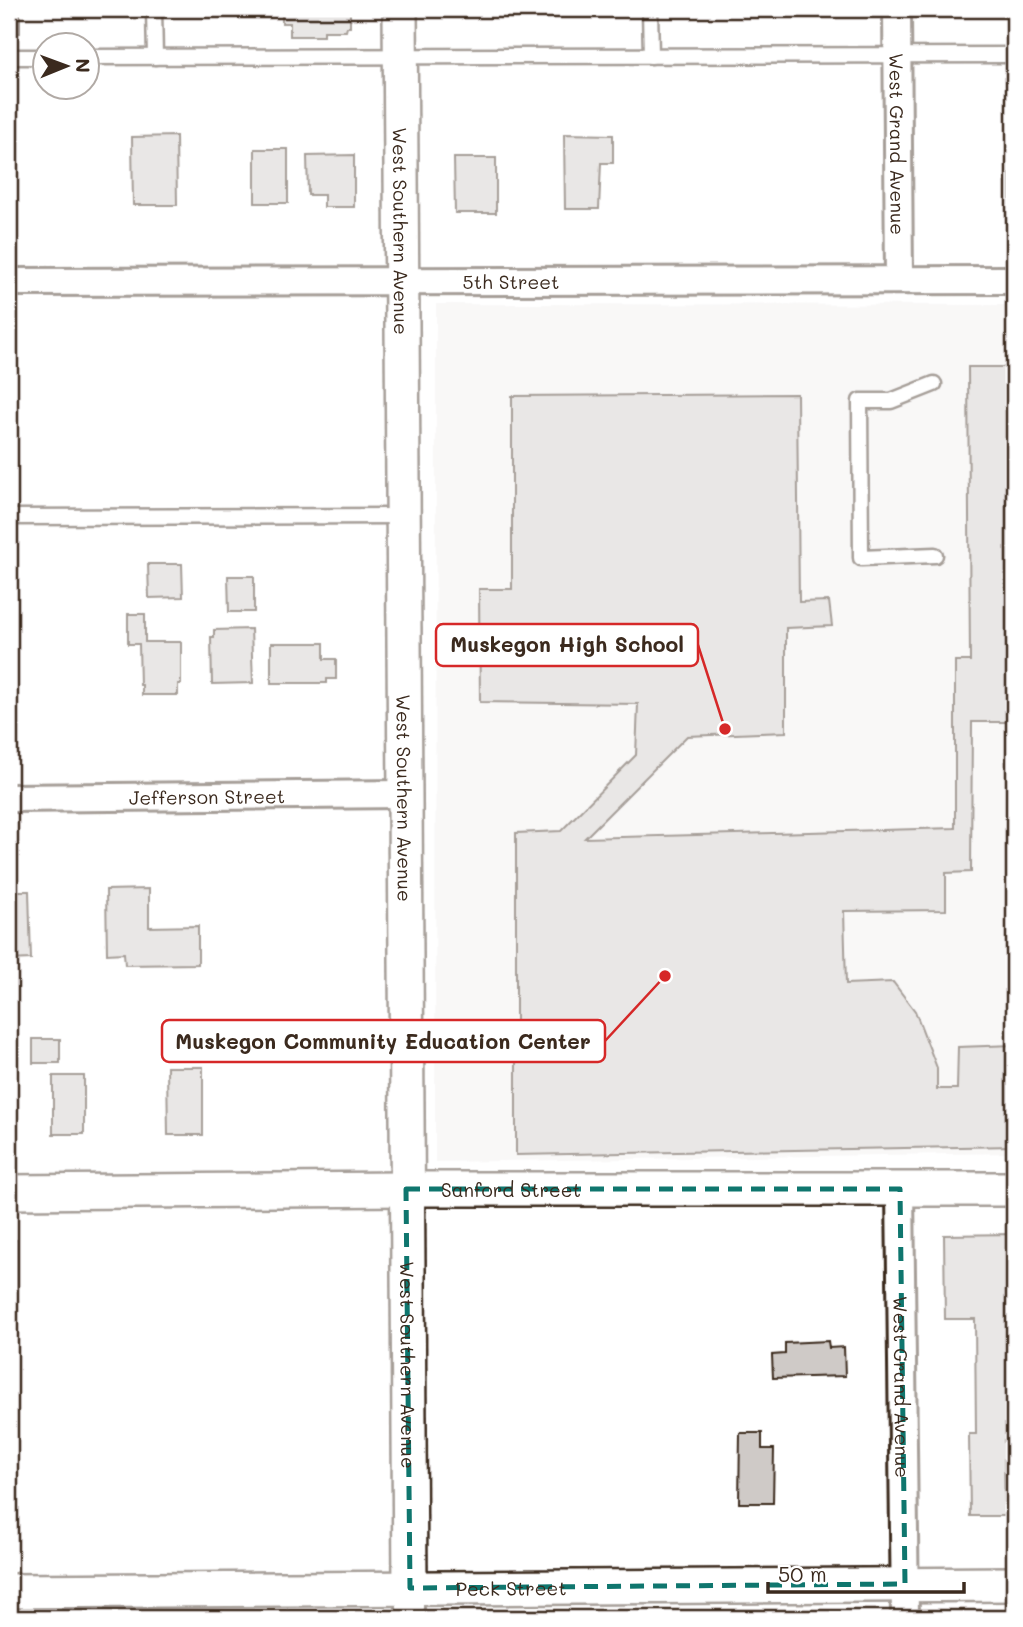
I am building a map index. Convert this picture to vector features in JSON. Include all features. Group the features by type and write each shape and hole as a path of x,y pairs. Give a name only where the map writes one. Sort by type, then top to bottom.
{"street":[{"name":"West Southern Avenue","path":"400,9 410,1603"},
{"name":"West Grand Avenue","path":"897,9 899,280"},
{"name":"5th Street","path":"9,282 1014,280"},
{"name":"Jefferson Street","path":"9,798 404,794"},
{"name":"West Grand Avenue","path":"900,1189 905,1618"},
{"name":"Sanford Street","path":"9,1192 1014,1189"},
{"name":"Peck Street","path":"9,1591 410,1603 905,1584 1014,1584"}],"lane":[{"path":"154,9 155,57"},
{"path":"650,9 651,57"},
{"path":"102,57 1014,55"},
{"path":"9,57 32,57"},
{"path":"934,384 891,401 860,401 861,558 934,555"},
{"path":"9,517 402,516"}],"highlighted area":[{"path":"406,1189 900,1189 905,1584 410,1588"}],"shaded area":[{"path":"436,304 1014,305 1014,1153 435,1162"}],"building":[{"path":"9,9 20,9 20,33 9,33"},
{"path":"282,9 350,9 350,27 347,27 346,31 324,31 324,36 290,36 290,23 282,23"},
{"path":"564,134 613,135 613,163 601,163 599,209 565,209"},
{"path":"176,136 177,205 133,205 132,137"},
{"path":"255,149 288,149 288,203 255,203"},
{"path":"1010,152 1014,152 1014,221 1010,221"},
{"path":"354,155 354,207 324,207 324,195 308,195 307,156"},
{"path":"454,158 496,158 496,213 455,213"},
{"path":"968,367 1014,367 1014,722 972,722 971,872 946,873 946,910 844,911 846,984 893,982 915,1011 937,1068 937,1089 957,1089 958,1047 1014,1045 1014,1146 516,1155 516,833 561,831 636,755 638,704 480,702 479,589 512,589 512,396 797,394 799,602 829,601 832,626 786,628 786,732 687,736 585,838 955,828 955,661 970,661"},
{"path":"148,564 182,564 183,597 149,598"},
{"path":"228,576 254,576 254,612 229,612"},
{"path":"128,614 145,614 145,642 181,642 181,684 178,684 178,695 142,695 139,644 128,644"},
{"path":"251,629 253,683 212,684 211,637 214,637 214,630"},
{"path":"271,643 324,643 324,659 336,659 336,679 327,679 327,683 271,683"},
{"path":"149,889 149,927 198,926 198,964 125,965 124,953 107,954 106,890"},
{"path":"9,891 29,891 31,959 9,960"},
{"path":"33,1039 60,1039 60,1063 33,1063"},
{"path":"167,1067 203,1067 203,1135 168,1135"},
{"path":"53,1076 84,1076 84,1134 53,1134"},
{"path":"1014,1234 1014,1440 1004,1440 1005,1516 970,1516 969,1434 976,1434 975,1319 945,1319 944,1235"},
{"path":"9,1240 17,1240 16,1311 9,1311"},
{"path":"828,1341 829,1348 844,1347 845,1376 773,1378 772,1355 785,1354 785,1343"},
{"path":"740,1433 762,1433 762,1449 774,1449 773,1503 739,1503"}],"place":[{"name":"Muskegon High School","path":"725,729"},
{"name":"Muskegon Community Education Center","path":"665,976"}]}
